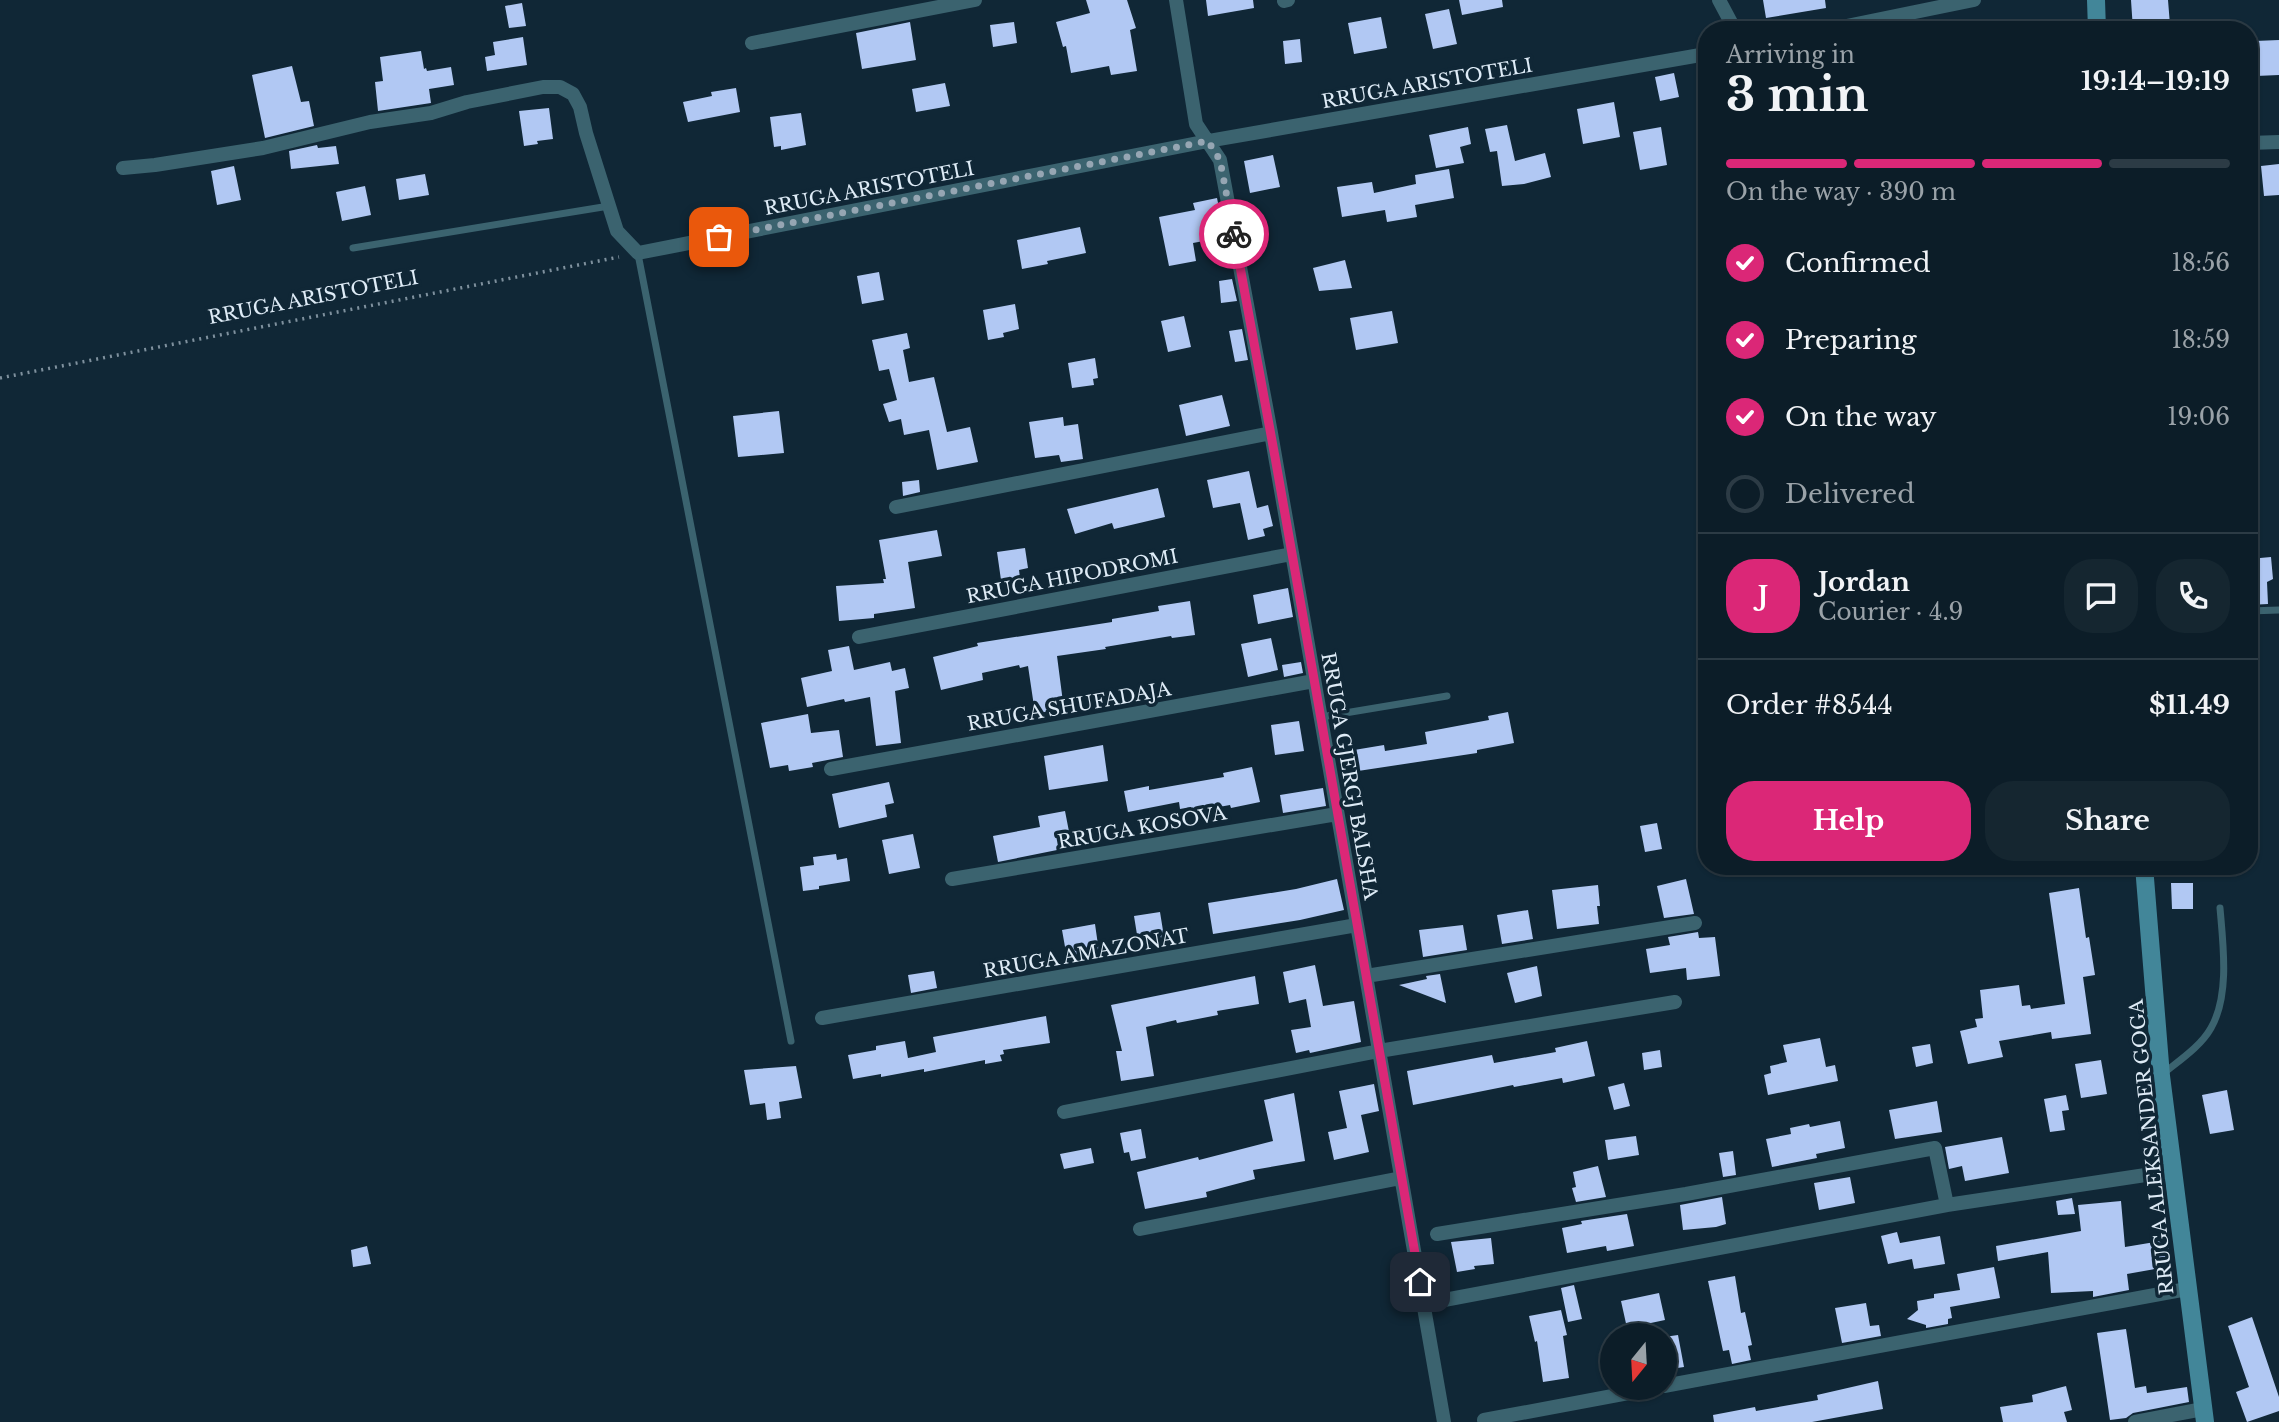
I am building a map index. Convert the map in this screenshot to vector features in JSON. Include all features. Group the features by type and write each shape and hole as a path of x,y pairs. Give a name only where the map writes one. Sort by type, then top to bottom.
{"main road":[{"path":"2096,0 2097,21"},
{"name":"RRUGA ALEKSANDER GOGA","path":"2145,875 2161,1076 2204,1416"}],"street":[{"path":"752,43 975,0"},
{"name":"RRUGA GJERGJ BALSHA","path":"1176,0 1196,124 1220,160 1271,433 1444,1422"},
{"path":"1718,0 1730,21"},
{"path":"1871,21 1974,0"},
{"name":"RRUGA ARISTOTELI","path":"638,253 1208,141 1698,55"},
{"path":"123,168 263,148 370,122 431,113 467,102 543,87 560,87 573,94 580,107 617,231 638,253"},
{"path":"2258,143 2279,142"},
{"path":"896,507 1271,433"},
{"name":"RRUGA HIPODROMI","path":"859,637 1292,554"},
{"name":"RRUGA SHUFADAJA","path":"831,769 1314,681"},
{"name":"RRUGA KOSOVA","path":"952,879 1338,814"},
{"path":"1366,976 1695,923"},
{"name":"RRUGA AMAZONAT","path":"822,1018 1357,925"},
{"path":"1064,1112 1379,1051 1675,1002"},
{"path":"1437,1234 1686,1194 1935,1148 1947,1205"},
{"path":"1423,1304 1947,1205 2172,1171"},
{"path":"1140,1230 1401,1178"},
{"path":"1677,1384 2188,1289"},
{"path":"1484,1420 1600,1398"},
{"path":"2135,1422 2204,1416"}],"lane":[{"path":"353,248 609,206"},
{"path":"638,253 791,1041"},
{"path":"2258,611 2279,610"},
{"path":"1320,717 1447,696"},
{"path":"2161,1076 2197,1045 2211,1028 2219,1007 2224,965 2220,908"}],"path":[{"name":"RRUGA ARISTOTELI","path":"0,378 638,253"}],"building":[{"path":"1086,0 1127,0 1136,28 1130,30 1137,71 1111,75 1109,66 1071,73 1066,46 1063,47 1056,22 1090,13"},
{"path":"1206,0 1253,0 1254,8 1208,16"},
{"path":"1459,0 1502,0 1503,7 1462,15"},
{"path":"1763,0 1825,0 1826,8 1766,18"},
{"path":"2131,0 2168,0 2170,21 2132,21"},
{"path":"522,3 526,26 509,28 505,6"},
{"path":"1449,9 1457,44 1433,49 1425,14"},
{"path":"1381,17 1387,48 1354,54 1348,23"},
{"path":"910,22 916,60 862,69 856,33"},
{"path":"1014,22 1017,43 993,47 990,25"},
{"path":"523,37 527,65 487,71 485,57 495,55 493,42"},
{"path":"1300,39 1302,62 1285,64 1283,41"},
{"path":"2279,40 2279,75 2258,76 2258,41"},
{"path":"421,51 424,69 427,71 451,67 454,85 429,89 431,103 378,111 375,82 383,81 380,57"},
{"path":"292,66 301,102 309,101 314,126 265,138 252,75"},
{"path":"1674,73 1679,97 1660,101 1655,77"},
{"path":"945,83 950,106 916,112 912,89"},
{"path":"736,88 740,112 688,122 683,102 712,96 711,92"},
{"path":"1614,102 1620,137 1583,144 1577,109"},
{"path":"549,108 553,139 524,146 519,111"},
{"path":"801,113 806,145 781,150 781,146 774,147 770,117"},
{"path":"1507,125 1515,161 1545,153 1551,177 1502,186 1497,151 1490,152 1485,129"},
{"path":"1468,127 1471,144 1460,147 1464,163 1436,168 1429,135"},
{"path":"1661,127 1667,165 1640,170 1633,132"},
{"path":"317,145 318,148 336,146 339,164 291,169 289,151"},
{"path":"1273,155 1280,187 1250,193 1244,161"},
{"path":"2279,164 2279,195 2264,196 2261,166"},
{"path":"234,166 241,200 217,205 211,171"},
{"path":"1449,169 1454,198 1415,205 1417,217 1387,222 1385,210 1342,217 1337,187 1372,182 1374,193 1416,184 1415,175"},
{"path":"425,174 429,195 399,200 396,179"},
{"path":"365,186 371,215 342,221 336,192"},
{"path":"1217,198 1225,237 1193,243 1196,261 1169,266 1159,217 1195,210 1193,203"},
{"path":"1080,227 1086,253 1022,269 1017,240"},
{"path":"1345,260 1352,288 1319,291 1313,268"},
{"path":"879,272 884,300 862,304 857,276"},
{"path":"1232,279 1237,301 1221,303 1219,281"},
{"path":"1015,304 1019,329 1003,333 1004,337 988,340 983,310"},
{"path":"1392,311 1398,343 1356,350 1350,318"},
{"path":"1184,316 1191,347 1168,352 1161,321"},
{"path":"1242,329 1248,360 1235,362 1229,331"},
{"path":"907,333 910,348 903,350 909,382 934,377 947,432 970,427 978,462 937,470 929,430 904,435 901,419 889,422 883,404 897,400 889,369 879,371 872,340"},
{"path":"1095,358 1098,378 1093,379 1094,385 1072,388 1068,363"},
{"path":"1222,395 1230,426 1186,436 1179,405"},
{"path":"779,411 784,453 738,457 733,416"},
{"path":"1063,417 1064,426 1078,424 1083,459 1061,462 1059,455 1035,458 1029,422"},
{"path":"1249,471 1257,508 1268,505 1273,526 1263,529 1265,536 1248,540 1240,503 1213,508 1207,480"},
{"path":"919,480 920,492 903,496 902,482"},
{"path":"1158,488 1165,517 1114,529 1112,523 1075,534 1067,509"},
{"path":"937,530 942,556 908,562 915,608 874,614 874,618 839,621 836,586 884,583 883,579 886,579 879,540"},
{"path":"1025,548 1028,568 1019,570 1020,578 1001,580 997,552"},
{"path":"2271,557 2273,579 2267,582 2268,604 2258,605 2258,558"},
{"path":"1288,588 1293,617 1258,624 1253,595"},
{"path":"1190,601 1195,635 1171,636 1057,656 1064,710 1035,713 1028,666 1020,668 1019,665 982,673 983,680 941,690 933,657 978,646 977,643 1112,622 1112,619 1159,611 1158,606"},
{"path":"1271,638 1278,670 1248,677 1241,644"},
{"path":"849,646 854,670 890,662 892,671 905,668 909,688 895,691 901,743 876,746 870,697 845,702 844,699 807,707 801,678 832,671 828,650"},
{"path":"1301,662 1303,673 1284,677 1282,665"},
{"path":"1508,712 1514,743 1477,750 1477,753 1358,771 1354,750 1384,745 1385,751 1427,744 1425,732 1489,720 1488,716"},
{"path":"808,714 811,733 839,730 843,757 812,763 813,767 789,771 788,765 770,768 761,723"},
{"path":"1299,721 1304,751 1275,755 1271,725"},
{"path":"1103,745 1108,781 1049,790 1044,756"},
{"path":"1252,767 1260,802 1191,812 1191,807 1180,809 1179,802 1128,812 1124,791 1149,786 1149,790 1224,777 1223,773"},
{"path":"889,782 894,803 885,805 887,817 839,828 832,794"},
{"path":"1323,788 1326,806 1283,813 1280,795"},
{"path":"1065,811 1072,847 998,862 993,836 1040,827 1038,816"},
{"path":"1657,823 1662,849 1645,852 1640,826"},
{"path":"913,834 920,868 889,874 882,840"},
{"path":"836,854 837,860 847,858 850,881 803,891 800,867 814,865 813,857"},
{"path":"1337,879 1344,910 1213,934 1208,903 1296,889"},
{"path":"1686,879 1694,914 1664,918 1657,886"},
{"path":"2171,883 2193,883 2193,909 2172,909"},
{"path":"1598,885 1599,924 1557,929 1552,890"},
{"path":"2079,888 2086,938 2089,937 2095,975 2083,977 2091,1034 2052,1039 2051,1032 1999,1041 2003,1057 1968,1064 1960,1031 1977,1027 1975,1019 1983,1018 1980,990 2019,985 2022,1006 2030,1005 2031,1009 2065,1004 2049,893"},
{"path":"1528,910 1533,939 1502,944 1497,915"},
{"path":"1160,912 1165,943 1139,947 1134,916"},
{"path":"1095,924 1099,952 1067,958 1062,930"},
{"path":"1463,925 1467,950 1423,957 1419,930"},
{"path":"1698,932 1699,938 1715,937 1720,976 1687,980 1686,968 1650,973 1646,949 1670,945 1668,937"},
{"path":"1315,965 1323,1006 1354,1001 1361,1042 1310,1053 1309,1050 1296,1053 1291,1030 1311,1027 1306,999 1289,1003 1283,972"},
{"path":"1537,966 1542,996 1515,1003 1507,973"},
{"path":"934,971 937,988 911,993 908,975"},
{"path":"1440,974 1446,1003 1399,985 1427,979 1426,976"},
{"path":"1255,976 1259,1004 1217,1011 1218,1015 1146,1027 1154,1076 1121,1081 1116,1051 1122,1051 1111,1005"},
{"path":"1046,1016 1050,1043 1003,1050 1004,1054 1000,1055 1002,1061 985,1064 985,1060 924,1072 924,1069 853,1079 848,1055 905,1041 908,1058 936,1052 933,1037"},
{"path":"1820,1038 1826,1067 1835,1065 1838,1081 1768,1095 1764,1075 1771,1073 1770,1066 1787,1062 1783,1045"},
{"path":"1587,1041 1595,1076 1563,1083 1562,1078 1514,1087 1513,1085 1413,1105 1407,1071 1492,1055 1494,1063 1556,1052 1555,1048"},
{"path":"1930,1044 1933,1063 1916,1067 1912,1047"},
{"path":"1660,1050 1662,1067 1644,1070 1642,1053"},
{"path":"2101,1060 2107,1094 2081,1098 2075,1064"},
{"path":"796,1066 802,1098 779,1102 781,1118 767,1120 765,1103 750,1105 744,1070"},
{"path":"1624,1083 1630,1106 1614,1110 1608,1087"},
{"path":"1374,1084 1379,1111 1361,1115 1369,1152 1334,1160 1328,1132 1347,1128 1339,1091"},
{"path":"2227,1090 2234,1130 2210,1134 2202,1095"},
{"path":"1294,1093 1305,1161 1253,1170 1255,1179 1206,1192 1207,1197 1145,1209 1137,1172 1273,1141 1264,1100"},
{"path":"2066,1095 2069,1110 2062,1111 2065,1130 2050,1132 2044,1099"},
{"path":"1937,1101 1942,1132 1895,1139 1889,1110"},
{"path":"1840,1121 1845,1148 1816,1154 1817,1158 1772,1167 1766,1139 1791,1134 1790,1128"},
{"path":"1141,1129 1146,1158 1131,1161 1129,1152 1124,1153 1120,1133"},
{"path":"1636,1136 1639,1155 1608,1160 1605,1140"},
{"path":"2002,1137 2009,1173 1965,1181 1962,1166 1949,1169 1945,1147"},
{"path":"1091,1148 1094,1163 1064,1169 1060,1154"},
{"path":"1733,1151 1736,1175 1723,1177 1719,1153"},
{"path":"1598,1166 1606,1197 1576,1202 1572,1188 1576,1187 1573,1172"},
{"path":"1850,1177 1855,1203 1819,1210 1814,1183"},
{"path":"1722,1197 1726,1224 1683,1230 1680,1205"},
{"path":"2072,1198 2075,1214 2058,1215 2056,1201"},
{"path":"2121,1201 2125,1247 2167,1240 2172,1266 2127,1274 2129,1290 2093,1297 2093,1291 2051,1293 2048,1252 1998,1261 1996,1246 2081,1231 2078,1205"},
{"path":"1627,1214 1634,1246 1607,1251 1606,1246 1567,1253 1562,1228 1582,1224 1581,1221"},
{"path":"1897,1232 1900,1243 1940,1236 1945,1264 1914,1269 1912,1259 1888,1264 1881,1236"},
{"path":"1491,1238 1494,1264 1474,1266 1475,1269 1457,1272 1451,1242"},
{"path":"367,1246 371,1264 353,1267 351,1250"},
{"path":"1994,1267 2000,1298 1950,1307 1952,1318 1948,1319 1948,1324 1926,1328 1926,1325 1907,1319 1918,1310 1917,1301 1934,1298 1934,1294 1960,1290 1957,1274"},
{"path":"1735,1276 1741,1313 1745,1312 1752,1345 1748,1346 1751,1360 1732,1364 1729,1350 1723,1351 1708,1281"},
{"path":"1574,1285 1582,1319 1568,1322 1561,1288"},
{"path":"1659,1293 1665,1320 1626,1323 1621,1301"},
{"path":"1866,1303 1870,1326 1879,1325 1881,1336 1842,1343 1835,1308"},
{"path":"1561,1310 1567,1335 1563,1336 1569,1378 1543,1382 1537,1341 1535,1342 1529,1316"},
{"path":"2252,1317 2279,1397 2279,1411 2247,1422 2236,1392 2249,1387 2228,1326"},
{"path":"2126,1329 2135,1388 2146,1386 2147,1393 2187,1387 2189,1402 2110,1420 2097,1333"},
{"path":"1677,1335 1684,1367 1677,1368"},
{"path":"1878,1381 1883,1409 1812,1422 1714,1422 1713,1415 1755,1407 1756,1411 1818,1400 1817,1395"},
{"path":"2066,1386 2072,1410 2064,1412 2067,1422 2003,1422 2000,1407 2033,1402 2032,1395"}],"way so far":[{"path":"719,237 1208,141 1220,160 1234,234"}],"route":[{"path":"1234,234 1420,1282"}]}
